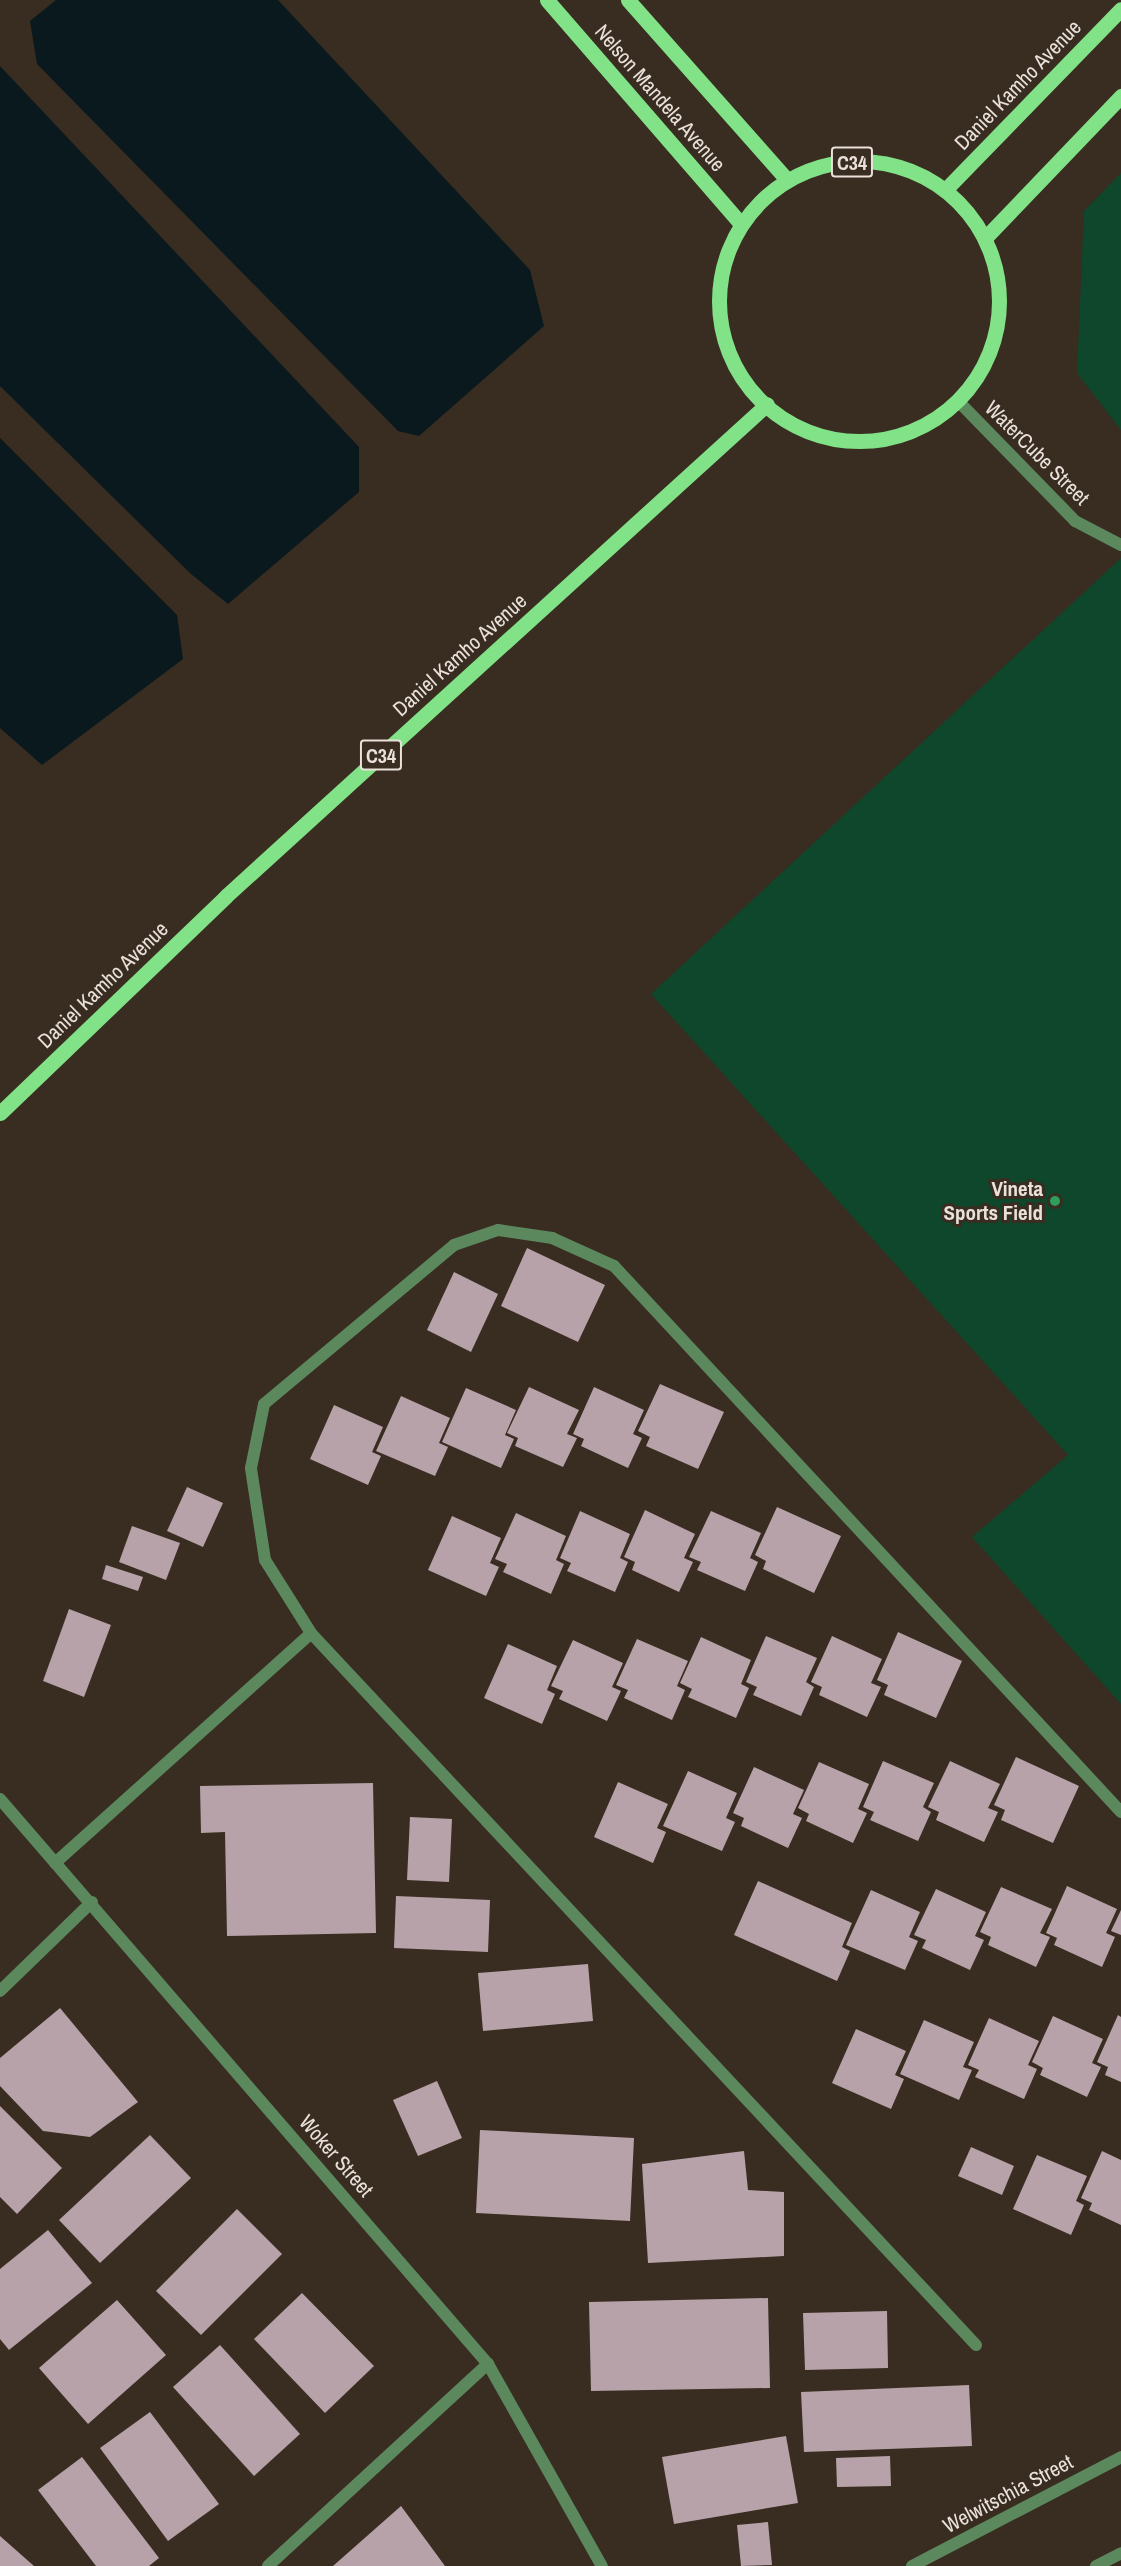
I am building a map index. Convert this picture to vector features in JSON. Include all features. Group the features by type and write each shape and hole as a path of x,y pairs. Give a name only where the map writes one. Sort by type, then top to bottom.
{"main road":[{"name":"Nelson Mandela Avenue","path":"547,0 741,224"},
{"name":"Nelson Mandela Avenue","path":"628,0 787,180"},
{"name":"Daniel Kamho Avenue","path":"945,189 1121,9"},
{"path":"985,238 1121,96"},
{"name":"C34","path":"868,161 908,169 945,189 985,238 999,277 1000,318 989,358 960,403 904,434 868,441 830,438 794,426 767,404 742,377 719,317 727,253 741,224 787,180 826,165 868,161"},
{"name":"Daniel Kamho Avenue","path":"0,1113 226,896 767,404"}],"street":[{"name":"WaterCube Street","path":"960,403 1075,521 1121,546"},
{"path":"976,2346 310,1633 265,1560 251,1468 264,1404 454,1245 498,1230 552,1239 614,1266 1121,1812"},
{"path":"55,1863 310,1633"},
{"name":"Woker Street","path":"0,1799 55,1863 93,1902 488,2364 602,2566"},
{"path":"0,1991 93,1902"},
{"path":"268,2566 488,2364"},
{"name":"Welwitschia Street","path":"912,2566 1121,2457"},
{"path":"1096,2566 1121,2553"}],"green space":[{"path":"1121,173 1121,430 1077,373 1084,211"},
{"path":"1121,558 1121,1704 972,1537 1068,1455 651,994"}],"shaded area":[{"path":"56,0 278,0 530,270 544,326 419,436 398,431 37,64 30,21"},
{"path":"0,66 359,447 359,492 228,604 191,574 0,386"},
{"path":"0,438 177,615 183,659 42,765 0,728"}],"building":[{"path":"527,1248 605,1285 578,1342 501,1306"},
{"path":"454,1272 498,1294 471,1352 427,1330"},
{"path":"660,1384 724,1412 698,1469 646,1446 650,1437 638,1431"},
{"path":"529,1387 579,1410 567,1434 577,1438 563,1467 515,1446 518,1438 507,1433"},
{"path":"594,1387 644,1410 633,1434 642,1438 628,1468 581,1446 584,1439 573,1434"},
{"path":"466,1388 516,1410 505,1435 514,1439 501,1468 442,1442"},
{"path":"401,1396 450,1418 439,1443 448,1447 435,1476 376,1451"},
{"path":"334,1405 383,1427 372,1452 381,1456 368,1485 310,1459"},
{"path":"187,1487 223,1503 203,1547 167,1531"},
{"path":"777,1507 841,1536 814,1593 763,1569 766,1561 755,1555"},
{"path":"645,1510 695,1534 684,1558 693,1562 679,1592 632,1570 635,1562 624,1557"},
{"path":"580,1511 630,1534 620,1558 628,1562 615,1592 567,1571 571,1563 560,1558"},
{"path":"711,1511 761,1533 750,1558 758,1562 745,1591 697,1570 701,1562 689,1557"},
{"path":"516,1513 566,1536 556,1560 564,1564 551,1594 503,1572 507,1564 495,1559"},
{"path":"452,1516 501,1538 490,1563 499,1567 486,1596 428,1570"},
{"path":"132,1526 180,1543 166,1580 119,1562"},
{"path":"106,1565 143,1577 138,1591 102,1579"},
{"path":"69,1609 111,1625 84,1697 43,1681"},
{"path":"898,1632 962,1661 936,1718 884,1695 888,1685 877,1680"},
{"path":"766,1636 817,1658 806,1682 814,1687 801,1716 753,1695 757,1687 746,1682"},
{"path":"832,1636 882,1659 871,1683 881,1687 867,1717 819,1695 822,1687 811,1682"},
{"path":"701,1637 751,1660 741,1684 749,1688 736,1718 688,1697 692,1689 680,1683"},
{"path":"637,1639 688,1661 677,1686 685,1690 672,1720 624,1698 628,1690 616,1685"},
{"path":"573,1640 623,1663 612,1687 621,1691 607,1721 559,1699 563,1691 551,1686"},
{"path":"508,1644 557,1666 547,1690 555,1694 542,1724 484,1698"},
{"path":"1016,1757 1079,1786 1053,1843 1001,1820 1005,1810 994,1805"},
{"path":"883,1761 934,1783 923,1807 931,1812 918,1841 870,1820 874,1812 863,1807"},
{"path":"950,1761 1000,1784 988,1808 998,1812 984,1842 936,1820 939,1812 928,1807"},
{"path":"819,1762 869,1784 858,1809 867,1813 853,1843 806,1821 809,1814 798,1808"},
{"path":"754,1767 804,1790 793,1814 802,1818 788,1848 741,1826 744,1818 733,1813"},
{"path":"688,1771 737,1793 726,1818 735,1822 722,1851 663,1826"},
{"path":"618,1782 668,1804 657,1828 666,1832 653,1863 594,1837"},
{"path":"373,1783 376,1933 227,1936 225,1832 201,1833 200,1786"},
{"path":"410,1817 452,1819 449,1882 407,1880"},
{"path":"758,1881 852,1923 842,1947 850,1951 837,1981 734,1935"},
{"path":"1067,1886 1117,1909 1106,1933 1115,1937 1102,1967 1054,1945 1057,1938 1046,1933"},
{"path":"1001,1887 1052,1909 1040,1933 1050,1937 1036,1967 988,1945 991,1937 980,1932"},
{"path":"936,1889 986,1912 975,1936 984,1940 970,1970 922,1948 926,1940 914,1935"},
{"path":"871,1890 920,1912 909,1937 918,1941 905,1970 846,1945"},
{"path":"396,1896 490,1900 488,1952 394,1948"},
{"path":"1121,1910 1121,1935 1111,1931"},
{"path":"588,1964 593,2021 483,2031 478,1973"},
{"path":"60,2008 138,2102 90,2137 43,2131 0,2086 0,2058"},
{"path":"1118,2015 1121,2017 1121,2082 1105,2075 1108,2067 1097,2062"},
{"path":"1053,2016 1103,2039 1092,2063 1101,2067 1087,2097 1040,2075 1043,2068 1032,2062"},
{"path":"989,2018 1039,2041 1028,2065 1037,2069 1024,2099 975,2077 979,2070 968,2065"},
{"path":"924,2020 974,2042 963,2067 972,2070 959,2100 900,2074"},
{"path":"856,2029 906,2051 895,2075 904,2079 891,2109 832,2083"},
{"path":"437,2081 462,2138 418,2156 393,2100"},
{"path":"0,2106 62,2168 17,2214 0,2197"},
{"path":"480,2130 634,2138 630,2221 476,2213"},
{"path":"150,2135 191,2178 100,2263 59,2220"},
{"path":"971,2147 1014,2166 1002,2195 958,2176"},
{"path":"744,2151 748,2190 784,2192 784,2256 648,2263 642,2164"},
{"path":"1102,2151 1121,2160 1121,2225 1089,2210 1092,2203 1081,2198"},
{"path":"1037,2155 1087,2176 1076,2201 1084,2205 1071,2235 1013,2209"},
{"path":"237,2209 282,2254 201,2335 156,2291"},
{"path":"48,2230 92,2283 9,2350 0,2339 0,2269"},
{"path":"302,2293 374,2366 325,2413 254,2339"},
{"path":"768,2298 770,2388 591,2391 589,2302"},
{"path":"117,2300 166,2355 88,2424 39,2368"},
{"path":"887,2311 888,2368 805,2370 803,2313"},
{"path":"220,2345 300,2434 254,2476 173,2387"},
{"path":"969,2385 972,2446 804,2452 801,2392"},
{"path":"150,2412 219,2504 168,2541 100,2448"},
{"path":"786,2436 798,2503 674,2524 662,2457"},
{"path":"890,2456 891,2486 837,2487 836,2458"},
{"path":"82,2457 159,2558 149,2566 96,2566 38,2490"},
{"path":"401,2506 445,2566 333,2566"},
{"path":"768,2522 772,2565 741,2566 737,2525"},
{"path":"0,2536 34,2566 0,2566"}],"place":[{"name":"Vineta Sports Field","path":"1055,1201"}]}
